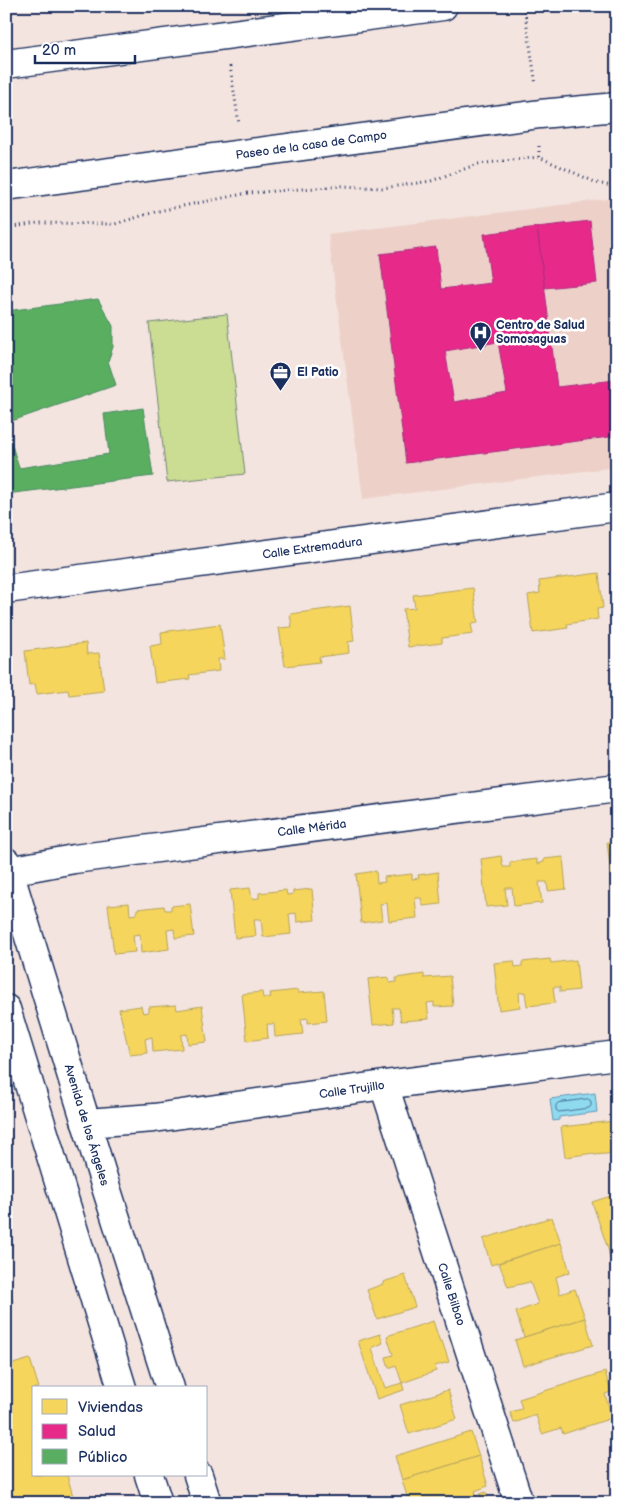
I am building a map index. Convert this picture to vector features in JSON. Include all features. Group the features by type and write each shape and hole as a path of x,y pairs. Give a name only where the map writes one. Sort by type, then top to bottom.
{"street":[{"path":"6,64 443,6"},
{"name":"Paseo de la casa de Campo","path":"6,186 540,114 617,107"},
{"name":"Calle Extremadura","path":"6,589 617,507"},
{"name":"Calle Mérida","path":"8,867 617,788"},
{"name":"Avenida de los Ángeles","path":"8,867 86,1123 169,1386"},
{"path":"6,1008 121,1386"},
{"name":"Calle Trujillo","path":"86,1123 154,1118 384,1085 617,1055"},
{"name":"Calle Bilbao","path":"384,1085 519,1503"},
{"path":"149,1476 158,1503"},
{"path":"198,1476 207,1503"}],"path":[{"path":"226,36 248,193"},
{"path":"6,228 38,223 115,224 158,211 248,193 342,186 384,188 431,181 478,164 539,157 596,183 617,187"}],"shaded area":[{"name":"Centro de Salud Somosaguas","path":"608,199 617,229 617,467 363,499 328,234"}],"green space":[{"path":"227,314 245,474 167,482 149,323"}],"water":[{"path":"595,1093 597,1112 559,1117 559,1120 553,1121 550,1099"}],"building: Viviendas":[{"path":"599,573 603,608 597,609 598,619 567,624 568,628 533,633 528,595 540,593 539,581"},
{"path":"473,588 478,623 471,624 473,634 442,638 442,643 408,647 403,609 415,608 413,595"},
{"path":"350,606 354,641 348,642 349,653 319,657 320,662 285,666 279,628 292,627 290,614"},
{"path":"220,624 225,659 218,659 219,671 189,675 190,679 155,683 150,646 162,644 161,632"},
{"path":"86,643 87,654 99,653 104,691 69,695 68,690 37,694 35,684 29,685 25,651"},
{"path":"617,841 617,891 613,891 607,842"},
{"path":"501,856 503,867 510,867 510,862 537,859 537,864 544,862 544,859 563,857 566,889 548,891 547,882 539,882 542,903 514,906 512,888 505,888 507,905 486,907 481,859"},
{"path":"376,871 377,883 385,882 384,877 412,874 412,879 419,878 418,875 438,872 441,904 423,906 421,898 415,898 417,918 389,921 387,903 380,904 382,920 361,923 356,874"},
{"path":"250,888 252,899 259,898 259,893 286,890 287,895 293,894 293,891 312,889 315,920 297,922 296,913 289,914 291,934 263,937 261,919 254,919 256,936 235,938 230,890"},
{"path":"129,903 130,915 137,914 137,909 164,906 165,910 171,910 171,906 190,904 194,936 175,938 174,929 167,930 169,949 141,953 140,934 133,935 135,952 114,954 108,905"},
{"path":"550,959 551,963 576,960 579,990 560,992 560,987 553,987 555,1003 527,1006 525,992 519,993 520,1007 499,1010 494,963 514,961 515,967 522,966 522,962"},
{"path":"424,974 424,978 450,976 453,1006 434,1007 434,1002 427,1003 429,1019 401,1021 399,1008 392,1008 394,1023 373,1025 368,979 388,977 389,983 396,982 396,978"},
{"path":"298,990 298,993 324,991 327,1021 308,1023 308,1018 301,1019 303,1034 275,1037 274,1024 267,1024 268,1038 247,1041 242,994 262,992 263,998 271,997 270,993"},
{"path":"176,1005 177,1010 202,1006 207,1042 188,1044 187,1034 181,1035 182,1049 153,1052 152,1037 145,1039 147,1053 130,1055 119,1009 141,1006 143,1013 149,1012 149,1007"},
{"path":"614,1111 617,1111 617,1153 594,1155 594,1153 565,1157 561,1127 614,1121"},
{"path":"617,1194 617,1278 615,1279 608,1249 592,1202"},
{"path":"552,1217 561,1243 491,1265 483,1239"},
{"path":"561,1243 570,1272 556,1277 560,1294 575,1289 585,1318 524,1337 516,1312 538,1304 530,1282 508,1287 499,1263"},
{"path":"405,1275 415,1307 377,1319 367,1290 383,1284 383,1282"},
{"path":"6,1280 13,1302 6,1304"},
{"path":"585,1318 593,1345 523,1366 515,1340"},
{"path":"433,1321 449,1362 435,1366 436,1371 402,1383 396,1365 389,1368 386,1357 393,1355 387,1336"},
{"path":"380,1334 383,1343 372,1348 385,1388 402,1383 404,1390 377,1399 358,1341"},
{"path":"30,1359 38,1386 32,1386 32,1476 67,1476 75,1503 6,1503 6,1366"},
{"path":"605,1372 611,1392 605,1394 612,1418 563,1434 561,1428 542,1434 536,1415 514,1423 510,1412 522,1409 519,1399"},
{"path":"448,1390 457,1419 409,1434 400,1405"},
{"path":"471,1432 479,1456 402,1480 395,1456"},
{"path":"479,1456 488,1486 475,1491 477,1497 459,1503 450,1503 449,1500 439,1503 409,1503 402,1480"},
{"path":"486,1492 489,1503 472,1503 481,1500 480,1494"}],"building: Salud":[{"path":"590,221 597,283 544,288 537,227"},
{"path":"537,227 557,387 615,380 617,436 406,463 380,254 436,247 441,289 491,283 484,234","holes":["498,342 507,393 454,402 445,351"]}],"building: Público":[{"path":"98,299 113,326 113,347 108,361 116,385 6,423 6,311"},
{"path":"143,408 153,476 6,494 6,426 19,468 109,454 104,414"}],"place":[{"name":"Centro de Salud Somosaguas","path":"480,351"},
{"name":"El Patio","path":"281,391"}]}
